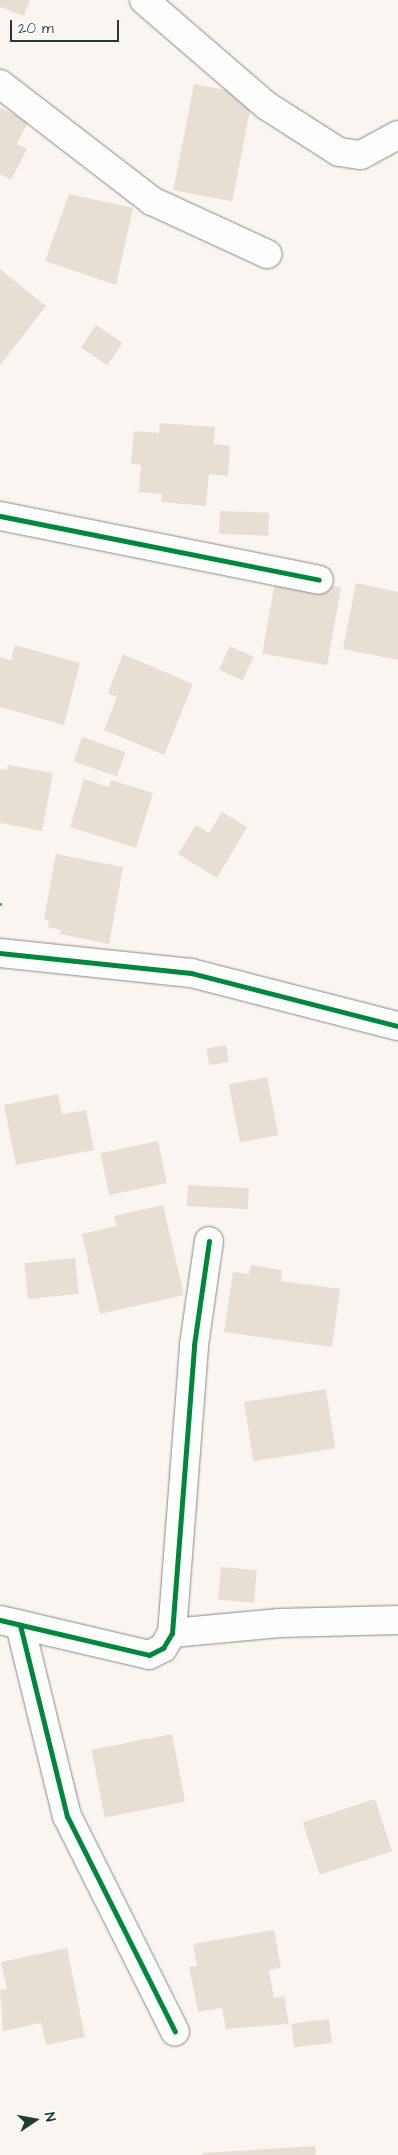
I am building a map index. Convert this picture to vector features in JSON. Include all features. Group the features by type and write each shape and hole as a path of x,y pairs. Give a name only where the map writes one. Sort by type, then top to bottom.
{"street":[{"path":"144,0 267,106 339,152 361,155 398,135"},
{"path":"0,84 152,201 267,254"},
{"path":"0,516 319,580"},
{"path":"0,953 191,973 398,1026"},
{"path":"175,2032 67,1816 10,1622 149,1655 163,1648 172,1634 194,1345 209,1241"},
{"path":"172,1634 280,1623 398,1620"}],"building":[{"path":"0,0 30,0 24,16 0,7"},
{"path":"194,84 253,95 232,201 173,190"},
{"path":"0,107 28,122 17,144 27,149 11,180 0,174"},
{"path":"69,194 133,208 116,285 45,261"},
{"path":"0,269 46,306 0,365"},
{"path":"96,325 123,343 107,365 81,347"},
{"path":"160,423 215,427 214,444 230,446 228,476 209,474 206,506 161,502 162,494 139,492 141,465 131,464 134,431 159,433"},
{"path":"220,511 269,513 268,536 219,534"},
{"path":"276,576 341,587 327,665 262,654"},
{"path":"356,583 398,592 398,660 343,649"},
{"path":"15,645 80,663 64,725 0,707 0,657 11,660"},
{"path":"230,646 254,657 243,681 219,670"},
{"path":"123,654 193,684 164,755 104,730 117,697 108,693"},
{"path":"82,737 125,752 117,777 74,762"},
{"path":"8,765 53,773 42,831 0,823 0,769 7,770"},
{"path":"84,779 109,787 111,780 153,793 136,848 70,827"},
{"path":"222,812 247,827 217,878 178,854 196,825 209,833"},
{"path":"56,854 123,867 109,944 60,934 61,930 48,927 49,920 44,919"},
{"path":"226,1045 229,1062 209,1065 206,1048"},
{"path":"267,1077 278,1135 240,1142 229,1084"},
{"path":"58,1094 62,1114 86,1110 94,1150 16,1165 4,1105"},
{"path":"158,1141 167,1183 109,1195 100,1153"},
{"path":"188,1185 249,1188 248,1209 187,1206"},
{"path":"163,1205 184,1295 100,1314 82,1234 117,1226 114,1216"},
{"path":"75,1258 79,1294 28,1299 24,1263"},
{"path":"251,1265 282,1270 281,1281 340,1289 332,1347 224,1332 233,1272 249,1274"},
{"path":"326,1389 335,1448 253,1461 244,1402"},
{"path":"221,1567 257,1570 254,1603 218,1600"},
{"path":"172,1734 185,1802 105,1817 92,1750"},
{"path":"375,1799 392,1851 320,1875 303,1822"},
{"path":"274,1930 281,1968 269,1970 274,1998 284,1996 289,2024 226,2029 222,2008 198,2012 189,1967 197,1966 193,1944"},
{"path":"67,1948 85,2037 46,2045 41,2023 3,2031 0,1990 7,1989 1,1962"},
{"path":"329,2019 332,2043 294,2047 291,2024"},
{"path":"315,2146 316,2155 203,2155 202,2153"}],"cycle path":[{"path":"0,516 319,580"},
{"path":"0,953 191,973 398,1026"},
{"path":"0,1620 149,1655 163,1648 172,1633 194,1345 209,1241"},
{"path":"20,1625 67,1816 175,2032"}]}
